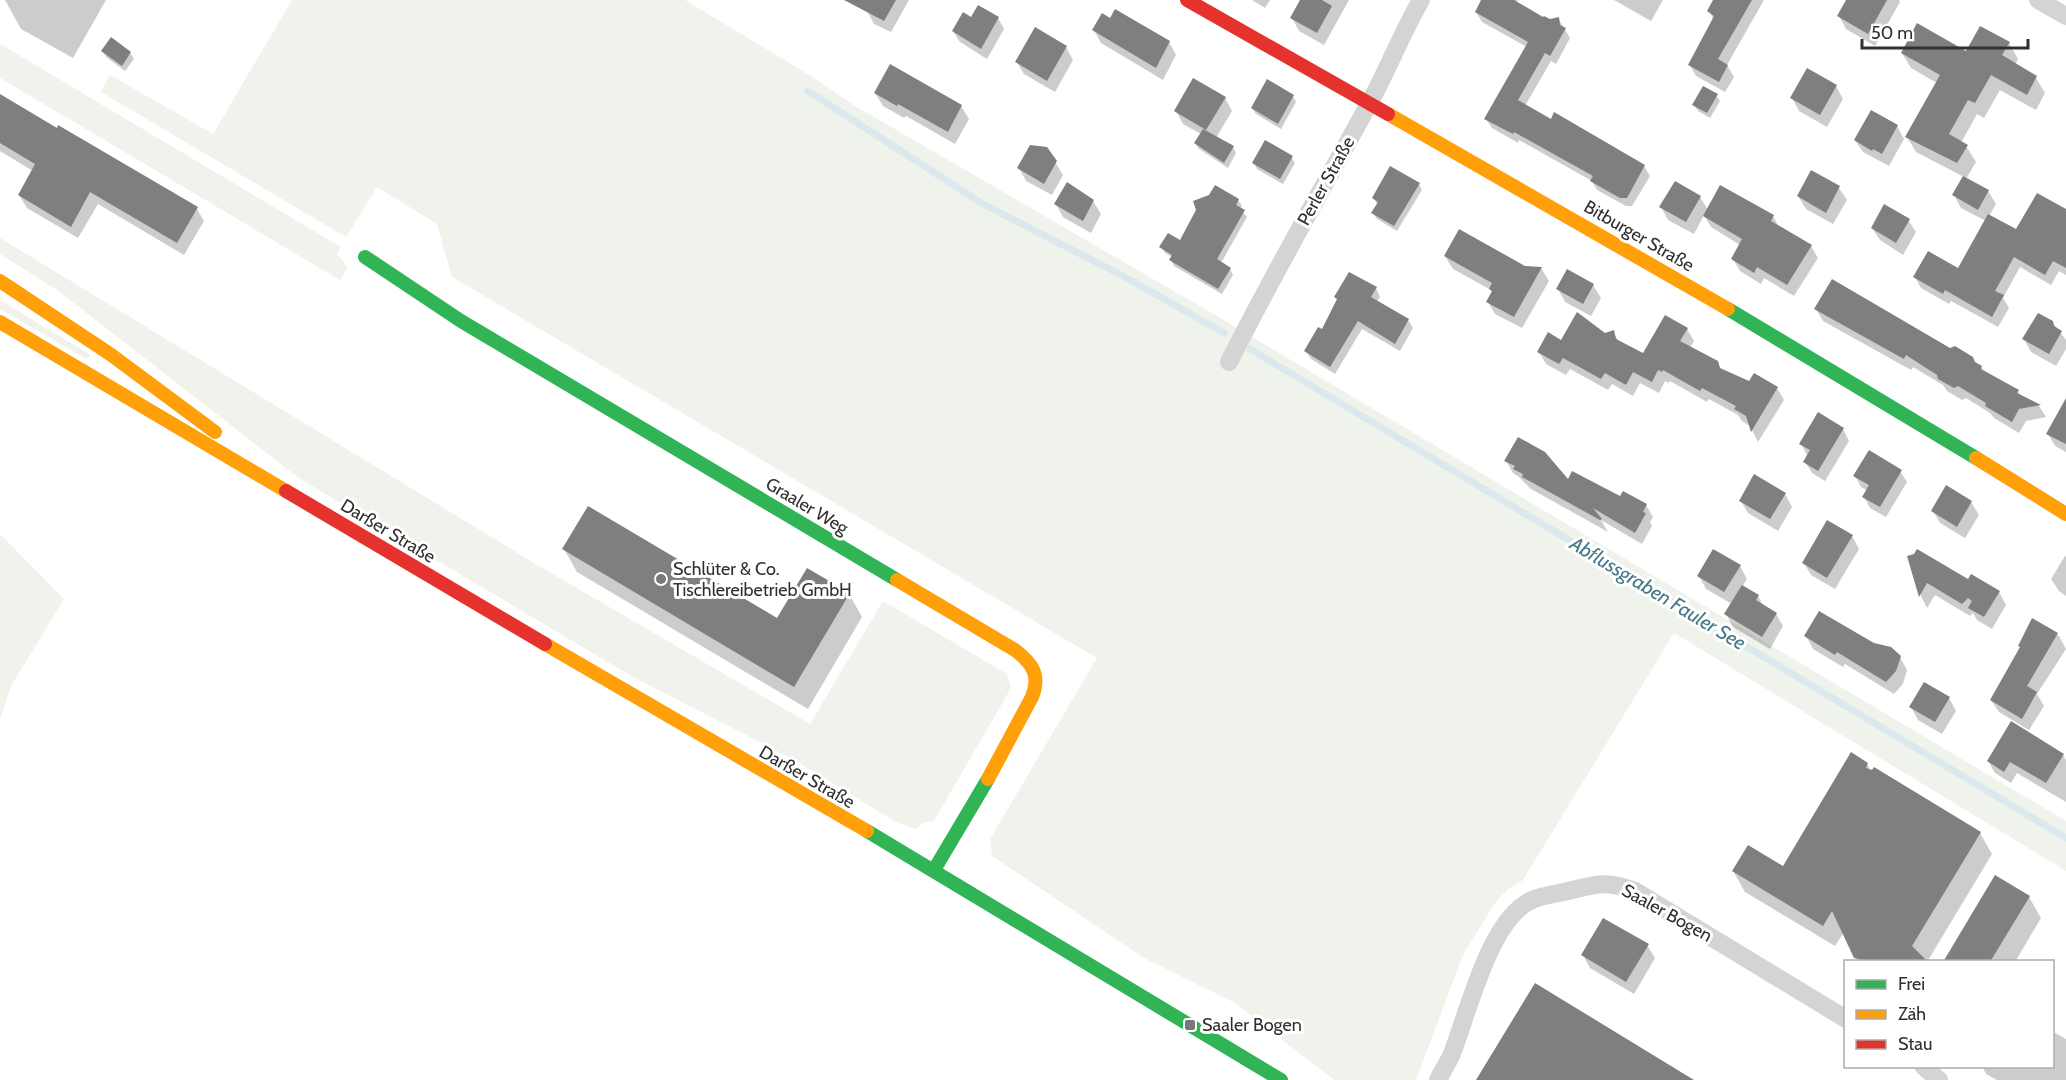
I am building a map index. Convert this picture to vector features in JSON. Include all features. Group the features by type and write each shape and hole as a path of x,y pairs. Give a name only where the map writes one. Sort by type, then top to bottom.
{"street":[{"name":"Bitburger Straße","path":"1187,0 1672,275 1880,399 2066,514"},
{"name":"Perler Straße","path":"1229,362 1261,298 1390,66 1420,0"},
{"path":"2038,0 2066,16"},
{"name":"Graaler Weg","path":"365,257 461,321 1015,650 1026,659 1034,669 1037,679 1035,689 1016,729 934,870"},
{"name":"Darßer Straße","path":"0,280 51,312 145,378 313,508"},
{"name":"Darßer Straße","path":"0,322 673,720 934,870 1281,1080"},
{"name":"Saaler Bogen","path":"1438,1080 1450,1057 1477,979 1502,929 1517,911 1532,900 1602,883 1618,885 1635,891 1844,1018"},
{"path":"1925,1068 1939,1080"}],"shaded area":[{"path":"292,0 685,0 811,76 855,106 1222,319 2066,821 2066,871 1674,633 1523,880 1508,889 1495,903 1463,955 1416,1080 1334,1080 1235,1003 1144,958 992,856 990,839 1097,658 452,277 437,224 377,187 346,237 101,92 110,75 213,134"},
{"path":"0,44 341,247 337,254 348,267 340,280 0,78"},
{"path":"0,238 539,566 810,724 883,601 1007,674 1011,688 934,821 922,823 916,829 898,823 787,756 633,677 300,479 57,290 0,254"},
{"path":"0,300 90,356 86,359 0,309"},
{"path":"0,534 64,599 11,686 0,719"}],"building":[{"path":"844,0 896,0 884,21"},
{"path":"1300,0 1322,0 1332,6 1317,33 1290,18"},
{"path":"1481,0 1514,0 1543,17 1550,19 1559,17 1560,25 1566,28 1550,56 1545,53 1518,100 1551,119 1554,112 1645,165 1627,198 1620,198 1590,181 1593,176 1514,132 1513,134 1484,119 1528,42 1475,12"},
{"path":"1713,0 1752,0 1718,59 1728,65 1719,82 1688,65 1714,16 1707,11"},
{"path":"1846,0 1887,0 1868,34 1837,16"},
{"path":"978,5 999,17 981,49 952,31 963,12 971,17"},
{"path":"1115,9 1170,41 1156,68 1092,30 1102,13 1110,18"},
{"path":"1917,23 1966,51 1980,26 2010,42 2002,55 2037,76 2027,95 1991,75 1975,103 1968,100 1949,134 1968,145 1957,163 1905,137 1940,75 1901,53"},
{"path":"1035,27 1067,46 1047,81 1015,62"},
{"path":"111,37 131,52 122,66 101,51"},
{"path":"890,64 962,105 948,132 874,93"},
{"path":"1807,68 1837,85 1820,115 1790,98"},
{"path":"1193,78 1226,97 1206,130 1174,111"},
{"path":"1267,79 1294,95 1278,124 1251,108"},
{"path":"1703,86 1718,94 1707,113 1692,105"},
{"path":"0,94 57,128 58,125 198,207 177,243 90,192 71,227 18,195 35,164 0,143"},
{"path":"1871,110 1898,125 1882,154 1854,140"},
{"path":"1203,129 1234,146 1224,163 1194,143"},
{"path":"1265,140 1293,156 1280,179 1252,163"},
{"path":"1030,145 1047,147 1057,161 1044,184 1017,168"},
{"path":"1390,166 1420,183 1394,226 1371,213 1378,202 1372,198"},
{"path":"1811,170 1840,186 1826,213 1797,196"},
{"path":"1963,176 1989,190 1978,210 1952,195"},
{"path":"1675,181 1701,196 1686,222 1659,207"},
{"path":"1067,182 1094,200 1083,221 1054,204"},
{"path":"1215,185 1239,199 1236,205 1245,210 1217,259 1231,268 1218,289 1169,260 1172,255 1159,247 1168,233 1180,240 1196,210 1193,201 1209,195"},
{"path":"1720,185 1774,215 1771,221 1812,245 1787,285 1757,267 1754,273 1731,259 1742,239 1703,216"},
{"path":"2037,193 2066,209 2066,268 2053,261 2045,275 2014,257 1995,291 2004,295 1992,317 1945,290 1943,294 1913,277 1928,251 1958,268 1988,214 2016,229"},
{"path":"1884,204 1910,219 1896,243 1871,228"},
{"path":"1459,229 1525,266 1542,267 1514,317 1486,302 1492,291 1489,289 1492,283 1444,256"},
{"path":"1567,269 1594,284 1583,304 1556,289"},
{"path":"1349,272 1377,287 1371,297 1409,319 1395,344 1358,321 1330,367 1304,351 1318,327 1322,329 1337,299 1334,297"},
{"path":"1832,279 1950,348 1955,346 1973,357 1975,362 1982,366 1981,369 2019,390 2017,393 2041,405 2019,409 2012,422 1958,386 1954,388 1938,379 1937,375 1906,355 1904,359 1814,309"},
{"path":"1577,312 1605,333 1614,330 1616,339 1643,353 1665,315 1688,328 1680,341 1718,361 1720,368 1749,381 1754,373 1778,387 1751,432 1746,416 1734,409 1736,406 1702,388 1700,391 1663,370 1662,372 1658,370 1652,382 1633,372 1626,385 1605,373 1601,379 1563,358 1559,364 1537,352 1548,332 1561,340"},
{"path":"2038,313 2053,321 2054,326 2062,331 2049,354 2022,339"},
{"path":"2066,398 2066,444 2046,434"},
{"path":"1818,412 1844,428 1818,471 1803,462 1810,450 1799,444"},
{"path":"1518,437 1545,452 1568,479 1572,471 1620,496 1623,491 1647,504 1643,512 1646,513 1635,533 1593,508 1602,519 1600,520 1522,477 1523,474 1513,469 1515,466 1504,461"},
{"path":"1869,450 1902,470 1880,507 1862,497 1869,485 1853,476"},
{"path":"1754,474 1786,493 1770,519 1739,501"},
{"path":"1946,485 1972,501 1957,527 1931,511"},
{"name":"Schlüter & Co. Tischlereibetrieb GmbH","path":"588,506 777,618 807,568 850,593 794,687 562,549"},
{"path":"1827,520 1853,535 1827,578 1802,563"},
{"path":"1713,549 1741,565 1724,592 1697,576"},
{"path":"1917,549 1968,579 1971,574 2000,591 1984,617 1968,608 1972,601 1968,598 1962,604 1927,583 1919,597 1907,556 1914,554"},
{"path":"1742,585 1759,595 1756,600 1777,613 1762,637 1724,614"},
{"path":"1819,611 1874,643 1891,647 1901,656 1896,671 1886,682 1837,652 1835,655 1804,636"},
{"path":"2032,618 2058,633 2027,686 2037,692 2022,719 1990,700 2020,647 2018,646"},
{"path":"1924,682 1950,697 1935,722 1909,707"},
{"path":"2011,721 2064,754 2046,783 2010,762 2004,772 1987,761"},
{"path":"1851,752 1868,763 1866,768 1872,770 1874,767 1981,832 1912,946 1926,960 1854,958 1832,911 1823,926 1732,871 1748,845 1783,866"},
{"path":"1995,875 2030,896 1991,960 1944,960"},
{"path":"1603,918 1649,944 1626,982 1581,955"},
{"path":"1535,983 1694,1080 1476,1080"}],"waterway":[{"path":"808,91 983,204 1125,277 1224,333"},
{"name":"Abflussgraben Fauler See","path":"1250,349 2066,838"}],"traffic: fast":[{"path":"365,257 461,321 897,580"},
{"path":"1728,309 1976,458"},
{"path":"934,870 988,779"},
{"path":"867,831 1281,1080"}],"traffic: slow":[{"path":"1388,114 1728,309"},
{"path":"0,281 110,354 215,432"},
{"path":"0,322 286,491"},
{"path":"1976,458 2066,514"},
{"path":"897,580 1015,650 1033,670 1036,682 1032,697 988,779"},
{"path":"545,644 867,831"}],"traffic: jam":[{"path":"1187,0 1388,114"},
{"path":"286,491 545,644"}],"place":[{"name":"Schlüter & Co. Tischlereibetrieb GmbH","path":"661,579"},
{"name":"Saaler Bogen","path":"1190,1025"}]}
